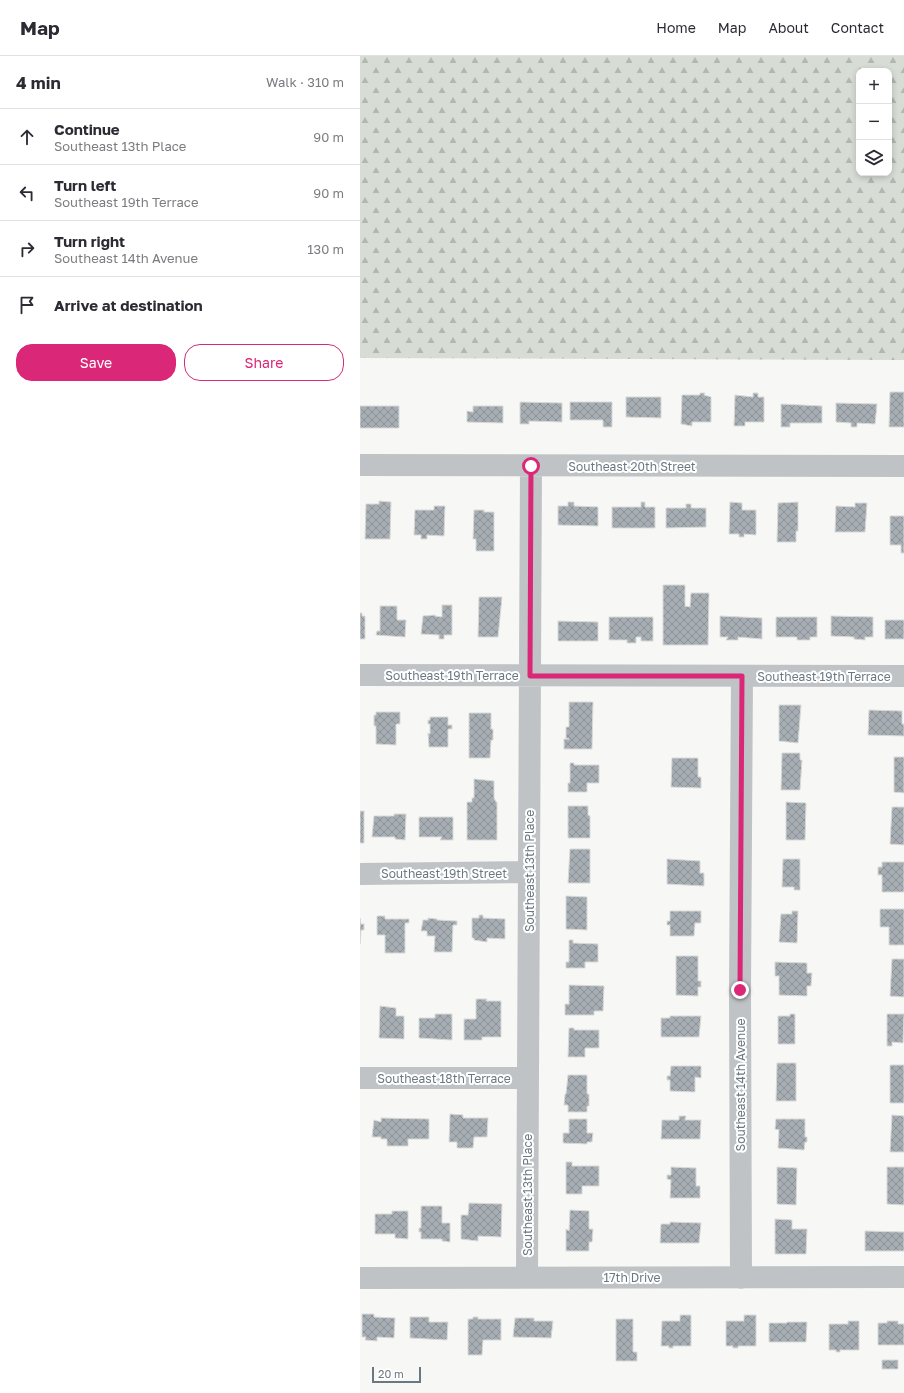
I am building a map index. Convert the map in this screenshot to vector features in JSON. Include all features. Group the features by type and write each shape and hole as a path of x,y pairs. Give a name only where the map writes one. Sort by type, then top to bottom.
{"street":[{"name":"Southeast 20th Street","path":"360,465 904,466"},
{"name":"Southeast 13th Place","path":"527,1276 531,466"},
{"name":"Southeast 19th Terrace","path":"360,674 530,676 904,676"},
{"name":"Southeast 14th Avenue","path":"741,1278 740,990 742,676"},
{"name":"Southeast 19th Street","path":"360,874 529,872"},
{"name":"Southeast 18th Terrace","path":"360,1078 528,1078"},
{"name":"17th Drive","path":"360,1278 527,1276 741,1278 904,1277"}],"green space":[{"path":"360,56 904,56 904,360 360,358"}],"building":[{"path":"890,392 904,392 904,427 889,427"},
{"path":"700,393 705,393 704,395 711,397 711,422 692,422 692,426 681,424 682,395 700,395"},
{"path":"753,393 758,393 758,397 764,397 764,422 745,422 745,426 734,426 735,395 753,397"},
{"path":"626,397 661,397 661,418 626,417"},
{"path":"520,402 562,403 562,422 529,421 529,424 520,424"},
{"path":"570,402 612,402 612,427 603,427 603,420 570,420"},
{"path":"836,403 877,404 875,424 857,423 857,427 851,427 851,423 836,422"},
{"path":"781,404 822,406 822,423 790,423 790,427 781,427"},
{"path":"360,406 399,406 399,428 360,428"},
{"path":"473,406 503,406 503,423 467,422 467,411 473,412"},
{"path":"379,501 391,502 390,539 365,539 366,504 379,504"},
{"path":"568,502 574,502 574,506 598,507 598,526 558,525 558,506 568,506"},
{"path":"641,502 645,502 645,507 655,507 655,528 612,528 612,507 641,507"},
{"path":"730,502 742,503 742,510 756,510 756,535 744,534 744,537 739,537 739,534 729,534"},
{"path":"798,502 798,531 796,531 796,542 777,542 778,503"},
{"path":"855,503 867,503 865,532 835,532 836,506 855,507"},
{"path":"686,504 691,504 691,508 706,508 706,527 666,528 666,508 686,508"},
{"path":"434,506 445,506 444,536 427,535 427,539 421,539 421,535 414,535 415,510 434,510"},
{"path":"474,510 494,512 494,551 476,551 476,539 473,539"},
{"path":"890,516 904,516 904,553 901,553 901,545 890,545"},
{"path":"663,585 685,585 685,606 690,607 691,593 709,593 708,645 663,645"},
{"path":"479,597 502,597 498,637 478,637"},
{"path":"442,605 452,605 452,635 444,635 444,639 439,639 439,635 421,634 423,616 435,615 442,617"},
{"path":"380,606 397,606 397,620 406,620 405,637 376,635 377,631 380,631"},
{"path":"360,613 362,613 362,616 365,616 365,639 360,639"},
{"path":"720,616 762,618 762,639 738,637 738,640 726,640 728,637 720,637"},
{"path":"831,616 873,617 873,637 865,637 865,640 854,639 854,637 831,636"},
{"path":"609,617 653,617 653,641 641,641 641,637 636,637 636,643 627,643 627,640 609,640"},
{"path":"776,617 817,617 817,637 810,637 810,640 797,640 797,637 776,637"},
{"path":"885,620 904,620 904,639 885,639"},
{"path":"558,621 598,622 598,641 558,641"},
{"path":"569,702 593,702 592,749 564,749 564,739 569,739 566,738 566,727 569,727"},
{"path":"779,705 801,705 798,743 779,741"},
{"path":"869,710 902,711 904,736 868,735"},
{"path":"376,712 400,712 400,724 396,724 396,745 376,744 376,726 374,726 374,715 376,715"},
{"path":"469,713 491,713 493,740 491,740 490,758 469,758"},
{"path":"430,717 448,717 448,725 452,725 452,729 448,729 448,747 429,747 428,733 430,734 430,724 428,724 428,720 430,720"},
{"path":"782,753 800,753 800,760 802,760 800,790 781,790"},
{"path":"894,757 904,757 904,793 894,792"},
{"path":"672,758 698,758 698,777 701,777 701,788 671,787"},
{"path":"570,763 574,763 574,765 599,765 599,783 587,783 587,792 568,792 568,783 570,783"},
{"path":"474,779 494,781 494,798 497,802 497,840 467,840 467,802 472,802 472,798 474,798"},
{"path":"786,802 806,803 805,840 786,840"},
{"path":"568,806 588,806 588,815 590,816 590,838 568,838"},
{"path":"892,807 904,807 904,845 890,844"},
{"path":"360,811 364,811 364,843 360,843"},
{"path":"394,814 406,814 405,840 395,839 395,837 372,837 374,816 394,816"},
{"path":"419,817 453,817 453,840 440,840 442,837 419,837"},
{"path":"570,849 590,849 590,883 568,883"},
{"path":"667,859 700,861 700,873 704,873 704,886 667,884"},
{"path":"783,859 800,859 800,890 794,890 794,887 782,887"},
{"path":"882,862 904,862 904,892 882,892 882,875 878,875 878,867 882,867"},
{"path":"566,896 587,897 587,930 566,929"},
{"path":"880,909 904,909 904,945 889,945 889,927 880,927"},
{"path":"670,911 701,911 701,923 695,923 694,936 670,936 670,925 667,925 667,921 670,921"},
{"path":"792,911 798,911 797,943 779,942 781,914 792,914"},
{"path":"479,915 483,915 483,918 505,919 505,939 487,938 487,942 474,940 474,938 472,938 472,918 479,918"},
{"path":"377,916 385,916 385,919 409,919 409,923 405,923 405,953 385,953 385,935 377,935"},
{"path":"360,918 361,924 364,924 364,930 361,930 360,944"},
{"path":"428,918 457,921 457,925 453,925 452,952 434,952 435,936 427,936 427,931 421,931 423,920 428,920"},
{"path":"569,940 573,940 573,943 598,944 598,962 585,962 585,968 566,968 566,962 569,962"},
{"path":"676,956 698,956 698,981 701,981 701,987 698,987 698,996 676,995"},
{"path":"892,959 904,959 904,997 890,996"},
{"path":"775,962 807,963 807,973 812,973 811,986 807,986 807,996 779,995 779,976 775,976"},
{"path":"569,985 604,986 603,1011 594,1011 594,1015 565,1015 565,1004 569,1004"},
{"path":"476,999 501,1001 501,1037 482,1037 482,1040 464,1040 464,1019 476,1019"},
{"path":"380,1006 396,1008 396,1016 404,1016 404,1039 379,1038"},
{"path":"435,1014 452,1014 452,1040 419,1038 419,1018 435,1018"},
{"path":"790,1014 795,1014 795,1044 778,1044 778,1016 790,1016"},
{"path":"887,1014 904,1014 903,1043 892,1042 892,1046 887,1046"},
{"path":"670,1016 701,1016 699,1037 661,1037 661,1018 670,1018"},
{"path":"569,1028 574,1028 574,1030 599,1030 599,1048 585,1048 585,1057 568,1057"},
{"path":"777,1063 796,1063 796,1101 776,1101"},
{"path":"890,1065 904,1065 904,1103 890,1103"},
{"path":"671,1066 701,1066 701,1078 695,1077 695,1092 670,1091 670,1080 667,1080 667,1076 670,1076"},
{"path":"568,1075 587,1075 587,1094 589,1094 589,1106 587,1106 587,1112 568,1112 568,1105 564,1105"},
{"path":"450,1114 463,1115 463,1118 488,1118 487,1137 474,1137 473,1148 457,1148 457,1142 449,1142"},
{"path":"892,1115 904,1116 904,1152 890,1152"},
{"path":"679,1116 686,1116 685,1120 701,1120 700,1139 661,1139 662,1120 679,1120"},
{"path":"381,1118 429,1119 429,1139 408,1139 408,1146 387,1146 387,1139 372,1137 374,1120 381,1122"},
{"path":"569,1119 587,1119 587,1133 593,1133 592,1142 587,1142 587,1144 563,1143 563,1133 569,1133"},
{"path":"776,1119 805,1119 805,1137 807,1137 807,1142 805,1142 804,1150 778,1148 779,1130 775,1129"},
{"path":"566,1162 572,1162 572,1166 599,1166 599,1186 582,1186 582,1194 566,1194"},
{"path":"671,1167 696,1168 696,1186 700,1186 700,1198 670,1198 671,1180 667,1179 667,1175 671,1175"},
{"path":"777,1167 797,1168 796,1205 777,1204"},
{"path":"887,1167 904,1167 904,1205 887,1204"},
{"path":"469,1203 502,1204 501,1237 478,1236 478,1241 461,1239 461,1215 468,1215"},
{"path":"421,1206 442,1206 442,1223 450,1223 450,1242 442,1241 442,1239 421,1239 421,1232 419,1232 419,1228 421,1228"},
{"path":"570,1210 589,1211 589,1229 593,1229 592,1242 589,1242 589,1251 566,1251 566,1229 569,1231"},
{"path":"392,1211 408,1211 408,1239 395,1238 395,1234 375,1234 375,1214 392,1214"},
{"path":"775,1219 792,1220 792,1229 807,1229 806,1254 775,1254"},
{"path":"670,1222 701,1223 699,1243 660,1243 661,1224 670,1224"},
{"path":"865,1231 904,1232 904,1251 865,1251"},
{"path":"362,1314 374,1314 374,1317 395,1318 394,1338 377,1337 377,1341 365,1340 366,1337 362,1337"},
{"path":"680,1315 691,1315 691,1346 673,1346 673,1348 669,1348 669,1346 661,1346 662,1321 680,1321"},
{"path":"744,1315 756,1315 756,1346 738,1346 738,1348 733,1348 733,1346 726,1346 726,1321 744,1321"},
{"path":"410,1317 429,1317 429,1322 448,1322 447,1340 410,1338"},
{"path":"473,1317 478,1317 478,1319 501,1319 501,1340 483,1340 482,1355 468,1355 468,1319 473,1319"},
{"path":"515,1318 534,1318 534,1321 553,1321 551,1338 513,1337"},
{"path":"616,1319 633,1319 633,1352 637,1352 637,1361 616,1361"},
{"path":"848,1321 859,1321 859,1350 840,1350 840,1352 836,1352 836,1350 829,1350 829,1324 848,1324"},
{"path":"887,1321 898,1321 898,1324 904,1324 904,1345 878,1345 878,1323 887,1323"},
{"path":"807,1322 806,1342 769,1342 769,1323"},
{"path":"882,1360 898,1360 898,1369 882,1369"}],"route":[{"path":"531,466 530,676 742,676 740,990"}]}
